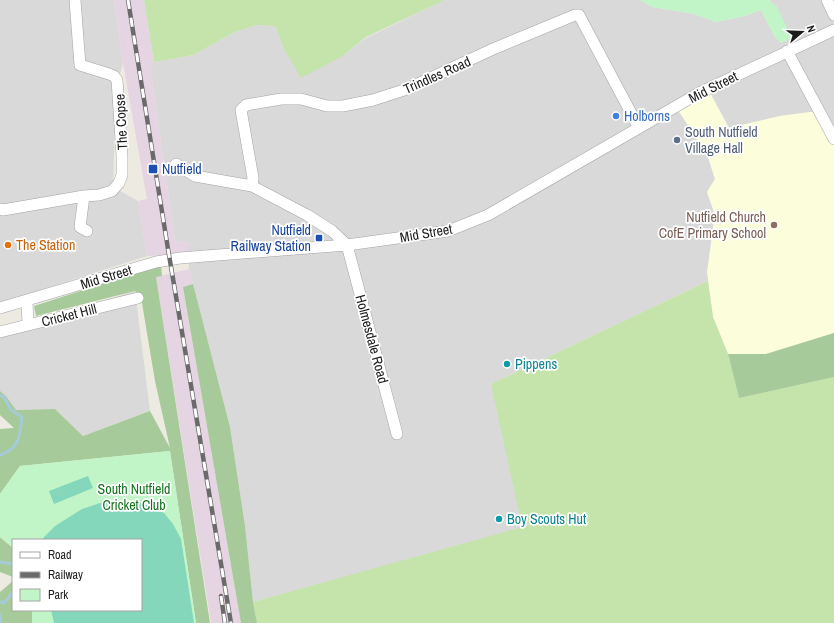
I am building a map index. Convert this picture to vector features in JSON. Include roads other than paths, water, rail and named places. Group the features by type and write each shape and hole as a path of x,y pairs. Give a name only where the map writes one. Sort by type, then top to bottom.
{"street":[{"name":"The Copse","path":"75,0 80,65 114,76 117,80 122,156 122,175 119,183 112,191 99,195 84,196"},
{"path":"827,0 834,15"},
{"name":"Trindles Road","path":"252,186 253,178 241,110 246,105 281,99 301,99 327,106 343,106 373,100 407,89 493,49 575,14 579,16 639,128"},
{"name":"Mid Street","path":"0,308 156,262 180,258 346,245 448,231 488,215 701,92 834,30"},
{"path":"787,51 834,139"},
{"path":"176,164 195,176 252,186 313,219 332,231 346,245"},
{"path":"0,209 3,210 84,196 80,227 87,231"},
{"name":"Holmesdale Road","path":"346,245 397,434"},
{"name":"Cricket Hill","path":"0,332 138,298"},
{"path":"27,301 28,325"}],"waterway":[{"path":"0,395 4,397 11,410 22,417 21,430 18,440 12,449 0,455"},
{"path":"0,562 12,564"},
{"path":"0,602 4,603 12,593"},
{"path":"0,615 1,623"}],"railway":[{"path":"128,0 231,623"},
{"path":"221,596 225,623"}],"place":[{"name":"Holborns","path":"616,116"},
{"name":"South Nutfield Village Hall","path":"677,140"},
{"name":"Nutfield","path":"153,169"},
{"name":"Nutfield Church CofE Primary School","path":"774,225"},
{"name":"Nutfield Railway Station","path":"319,238"},
{"name":"The Station","path":"8,245"},
{"name":"Pippens","path":"507,364"},
{"name":"Boy Scouts Hut","path":"499,519"}],"park label":[{"name":"South Nutfield Cricket Club","path":"134,498"}]}
